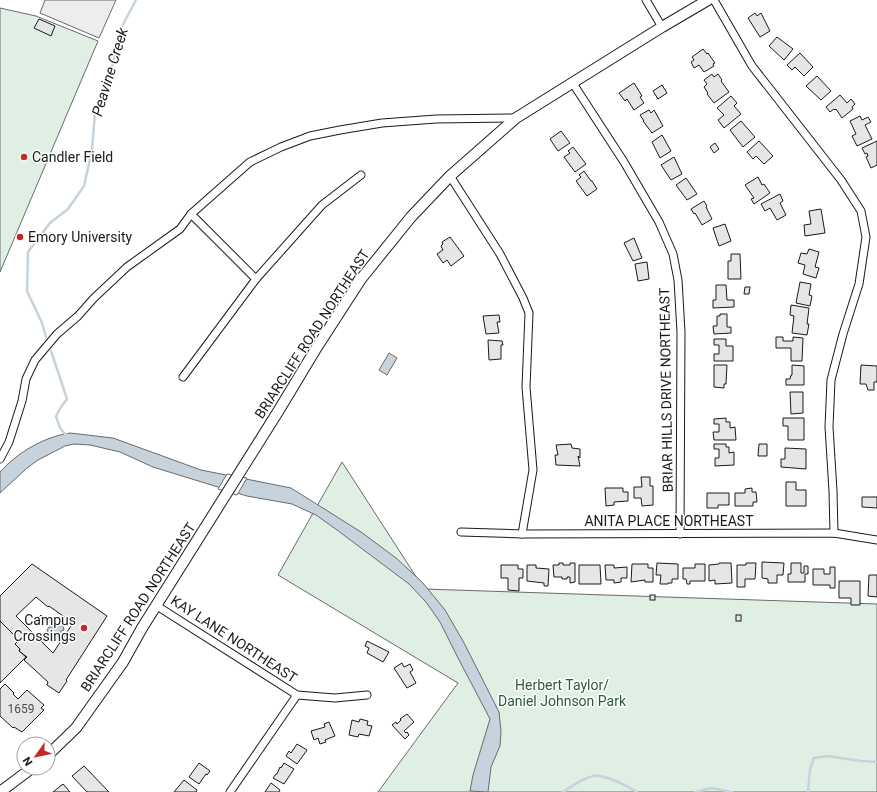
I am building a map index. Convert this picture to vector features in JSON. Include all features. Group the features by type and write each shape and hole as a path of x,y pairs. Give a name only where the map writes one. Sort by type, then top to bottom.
{"main road":[{"name":"BRIARCLIFF ROAD NORTHEAST","path":"56,747 76,728 123,662 142,628 361,279 411,217 450,176 516,118 572,82 708,0"},
{"path":"0,792 21,776"}],"street":[{"path":"646,0 662,27"},
{"path":"714,0 752,66 841,180 860,210 866,237 859,284 842,334 831,380 829,427 834,533"},
{"name":"BRIAR HILLS DRIVE NORTHEAST","path":"572,82 624,162 659,222 673,254 678,280 681,332 680,534"},
{"path":"0,459 9,442 22,400 26,379 35,360 57,334 78,316 94,298 127,267 180,229 191,214 250,162 281,147 310,136 340,130 398,122 436,119 516,118"},
{"path":"183,377 256,279 322,205 361,175"},
{"path":"450,176 500,254 523,298 529,313 526,387 533,470 522,534"},
{"path":"191,214 256,279"},
{"name":"ANITA PLACE NORTHEAST","path":"461,532 522,534 834,533 877,540"},
{"name":"KAY LANE NORTHEAST","path":"157,606 297,695 335,698 367,695"},
{"path":"230,792 297,695"}],"green space":[{"name":"Candler Field","path":"0,8 36,16 98,41 0,272"},
{"name":"Herbert Taylor/ Daniel Johnson Park","path":"342,462 424,589 877,604 877,792 378,792 458,683 278,575"}],"shaded area":[{"path":"45,0 116,0 99,38 40,13"},
{"path":"389,353 397,358 387,375 379,370"},
{"path":"70,433 113,438 201,470 291,488 361,532 396,558 422,582 445,610 463,641 499,712 501,731 500,746 491,767 488,792 470,791 473,775 490,719 440,622 426,602 409,584 316,515 292,504 247,496 153,467 120,452 90,445 74,444 65,446 38,460 0,493 0,472 15,458 32,446 51,438"},
{"path":"60,623 64,630 61,631 55,640 55,634 48,634 47,630 49,627 54,625 57,626"}],"pier":[{"path":"227,474 247,478 237,495 218,489"}],"building":[{"path":"755,13 757,16 761,13 770,31 760,37 748,18"},
{"path":"39,19 55,26 51,36 34,28"},
{"path":"777,37 793,49 784,60 769,46"},
{"path":"703,49 715,63 713,64 714,66 704,72 699,65 694,68 691,62 694,60 692,57"},
{"path":"800,53 813,67 804,76 795,67 792,70 787,65"},
{"path":"712,74 714,77 718,74 729,92 714,103 704,87 707,84 704,80"},
{"path":"817,76 831,91 821,100 806,86"},
{"path":"634,83 642,96 640,97 644,103 634,110 627,99 625,101 619,93"},
{"path":"662,85 667,93 658,99 653,91"},
{"path":"840,95 847,103 851,99 855,104 852,107 853,109 842,118 836,109 830,112 826,107"},
{"path":"731,96 737,103 734,106 741,114 724,128 718,120 724,115 717,108"},
{"path":"649,110 651,113 654,110 663,126 652,133 640,115"},
{"path":"860,116 862,120 868,117 871,122 865,125 872,139 857,146 852,136 856,134 850,121"},
{"path":"741,121 755,137 743,147 730,130"},
{"path":"561,131 570,143 558,151 550,139"},
{"path":"662,135 671,151 660,158 652,142"},
{"path":"759,141 773,156 764,164 756,156 753,159 747,152"},
{"path":"877,141 877,165 871,168 866,157 868,156 867,153 865,154 862,148"},
{"path":"715,143 719,149 714,153 710,147"},
{"path":"573,147 586,164 575,172 564,157 570,153 568,151"},
{"path":"674,157 682,174 671,180 661,165"},
{"path":"584,171 597,189 587,196 576,181 581,177 579,175"},
{"path":"758,177 762,185 764,184 770,193 754,204 751,199 754,198 745,185"},
{"path":"686,178 697,194 687,200 676,185"},
{"path":"780,194 783,201 780,203 786,215 777,220 770,208 765,211 761,204"},
{"path":"704,201 712,219 702,225 691,209"},
{"path":"821,209 825,233 805,236 804,225 811,224 809,211"},
{"path":"725,224 731,241 719,246 713,228"},
{"path":"450,237 464,256 451,266 447,260 443,263 437,254 443,250 441,246 443,244 442,242"},
{"path":"634,238 642,258 633,261 624,243"},
{"path":"809,249 819,252 815,267 819,268 816,278 803,274 805,265 798,263 801,253 807,254"},
{"path":"731,254 740,254 741,279 728,279 728,261 731,261"},
{"path":"647,262 649,279 638,281 635,264"},
{"path":"800,282 811,284 809,295 812,296 810,306 796,303"},
{"path":"716,285 726,285 727,300 734,300 734,307 713,308 713,300 716,300"},
{"path":"745,287 750,287 749,294 744,294"},
{"path":"791,305 809,308 807,335 792,333 794,316 790,315"},
{"path":"720,314 727,314 727,327 731,327 731,333 714,334 713,326 717,326 717,316 720,316"},
{"path":"499,315 500,322 497,322 499,333 486,334 483,316"},
{"path":"776,337 783,337 783,341 793,341 793,337 803,338 802,361 791,361 791,348 776,348"},
{"path":"714,339 726,339 726,346 733,346 733,361 714,361 714,354 719,354 719,345 714,345"},
{"path":"488,340 502,341 503,345 501,345 501,359 489,360"},
{"path":"714,365 727,365 726,384 724,384 724,388 714,387"},
{"path":"792,365 804,366 804,385 786,385 786,379 790,379 792,375"},
{"path":"861,365 877,366 877,382 874,382 874,390 868,390 866,384 860,384"},
{"path":"790,392 803,392 803,413 791,414"},
{"path":"726,418 726,422 730,422 730,428 735,427 736,440 714,440 713,432 719,432 719,424 714,424 714,419"},
{"path":"783,418 804,418 804,440 788,440 788,426 783,426"},
{"path":"571,444 572,448 580,449 580,458 578,456 580,466 556,465 555,455 558,455 556,445"},
{"path":"714,444 726,444 726,447 729,447 729,453 734,452 734,465 715,466 715,458 719,458 719,449 714,449"},
{"path":"759,444 767,444 767,456 758,456"},
{"path":"785,448 806,449 806,469 781,467 781,459 785,459"},
{"path":"641,477 650,477 650,486 653,486 653,505 642,506 641,498 634,498 634,487 642,487"},
{"path":"786,482 796,482 796,490 806,490 806,506 786,506"},
{"path":"605,488 623,488 623,492 628,492 628,501 614,502 614,505 606,506"},
{"path":"752,488 752,492 756,492 757,502 753,502 753,506 735,506 735,493 745,493 745,489"},
{"path":"707,493 729,493 729,505 718,505 718,508 707,508"},
{"path":"862,497 877,497 877,508 862,507"},
{"path":"762,562 784,563 783,575 777,575 777,583 768,583 768,579 762,578"},
{"path":"559,563 563,563 563,565 570,565 570,563 575,563 575,582 570,583 570,577 567,577 567,579 562,579 562,577 554,577 553,565 559,565"},
{"path":"657,563 678,564 678,579 672,579 672,583 660,584 661,575 656,575"},
{"path":"731,563 732,583 715,584 715,580 709,581 709,565"},
{"path":"746,563 756,563 755,579 745,579 745,587 737,587 737,565 746,565"},
{"path":"791,563 801,563 801,573 804,573 804,566 808,566 808,574 805,574 805,582 788,582 788,574 791,574"},
{"name":"Campus Crossings","path":"32,564 107,616 59,693 47,685 48,682 24,660 27,657 19,651 20,649 15,644 19,640 0,621 0,596","holes":["36,597 48,607 49,606 73,623 53,653 16,616"]},
{"path":"632,564 648,564 648,568 653,568 653,582 645,582 645,580 631,582"},
{"path":"695,564 705,564 705,581 690,581 690,584 687,584 686,579 683,579 683,568 695,568"},
{"path":"501,565 518,565 518,569 523,569 523,578 519,578 519,591 508,590 508,578 501,578"},
{"path":"527,565 536,565 536,568 549,569 548,586 544,586 544,583 527,581"},
{"path":"579,565 600,565 601,584 579,584"},
{"path":"605,565 614,565 614,568 627,567 627,578 621,578 621,582 614,583 614,580 606,580"},
{"path":"830,567 835,567 835,588 830,588 830,585 813,585 813,569 824,569 824,574 830,574"},
{"path":"869,575 877,575 877,597 868,596"},
{"path":"839,581 860,581 860,605 851,605 851,598 839,598"},
{"path":"650,595 655,595 655,600 650,600"},
{"path":"41,615 45,619 39,626 34,622"},
{"path":"736,615 741,615 741,621 736,621"},
{"path":"0,621 19,640 15,644 20,649 19,651 26,657 0,683"},
{"path":"367,641 389,652 383,662 367,653 369,648 365,646"},
{"path":"402,663 404,667 410,664 413,670 410,672 416,683 407,688 394,668"},
{"name":"Campus Crossings","path":"5,684 18,699 27,690 44,705 41,708 44,710 22,732 14,727 13,728 0,716 0,689"},
{"path":"407,714 414,722 404,731 409,735 405,739 392,725 396,722 397,724 401,720 400,719"},
{"path":"360,719 368,721 367,725 372,726 369,736 359,734 358,737 349,735 352,720 359,722"},
{"path":"329,722 335,736 320,744 318,738 314,740 311,731 325,727 324,724"},
{"path":"297,744 307,750 297,764 286,756 289,751 291,753"},
{"path":"199,763 210,771 199,784 189,777"},
{"path":"284,763 294,769 284,784 273,778"},
{"path":"84,766 109,792 87,792 72,776"},
{"path":"184,780 197,790 196,792 174,792"},
{"path":"271,783 280,790 279,792 265,792"},
{"path":"63,784 70,792 53,792"}],"waterway":[{"name":"Peavine Creek","path":"46,337 42,323 27,291 28,252 50,223 68,209 84,186 92,150 95,112 113,64 119,32 136,0"},
{"name":"Peavine Creek","path":"51,351 67,399 56,416 61,429 67,435"},
{"path":"808,792 810,769 814,758 828,756 877,762"},
{"path":"563,792 581,781 596,776 614,780 637,792"},
{"path":"695,792 712,788 732,792"}],"place":[{"name":"Candler Field","path":"24,157"},
{"name":"Emory University","path":"20,237"},
{"name":"Campus Crossings","path":"84,628"}]}
